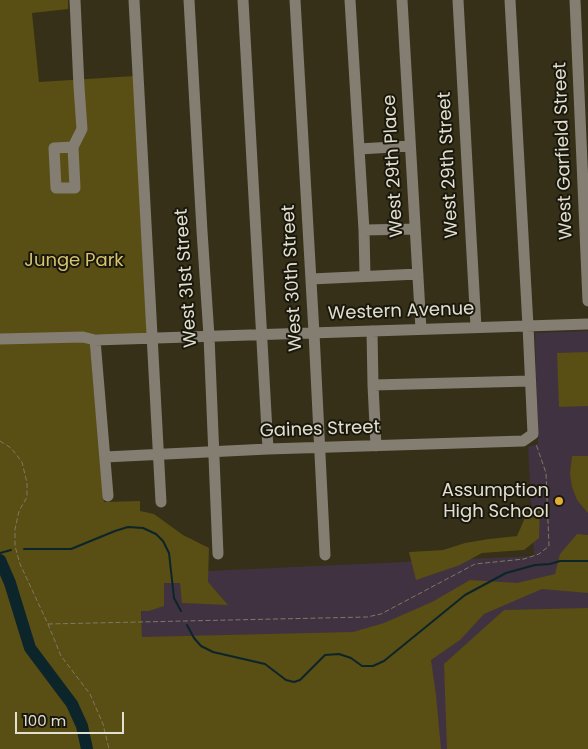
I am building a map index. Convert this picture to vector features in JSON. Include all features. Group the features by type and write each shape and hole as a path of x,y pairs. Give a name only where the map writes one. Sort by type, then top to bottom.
{"street":[{"path":"73,147 82,129 78,87 75,0"},
{"path":"134,0 161,502"},
{"name":"West 31st Street","path":"190,0 209,336 218,554"},
{"path":"243,0 268,449"},
{"name":"West 30th Street","path":"295,0 325,555"},
{"path":"350,0 365,276"},
{"name":"West 29th Place","path":"402,0 421,329"},
{"name":"West 29th Street","path":"458,0 476,327"},
{"path":"510,0 533,434"},
{"name":"West Garfield Street","path":"575,0 582,39 588,300"},
{"path":"359,149 410,146"},
{"path":"364,230 415,229"},
{"path":"310,279 418,274"},
{"name":"Western Avenue","path":"0,339 83,337 95,340 588,324"},
{"path":"372,331 376,446"},
{"path":"95,340 108,496"},
{"path":"373,385 530,381"},
{"name":"Gaines Street","path":"106,457 320,447 523,441 533,434"}],"path":[{"path":"48,624 367,617 381,614 475,564 524,559 539,554 549,546 546,473 533,434"},
{"path":"0,441 11,448 22,462 27,483 27,497 19,511 14,529 15,546 20,564 61,656 90,694 103,724 109,749"}],"shaded area":[{"name":"Assumption High School","path":"588,331 588,749 143,749 141,574 534,556 528,447 538,444 535,333"}],"green space":[{"name":"Junge Park","path":"0,0 68,0 68,9 32,13 39,82 134,76 152,338 89,334 104,502 140,501 140,511 154,514 183,535 209,548 208,582 228,605 182,603 180,583 164,583 164,606 149,611 141,611 142,637 353,632 384,623 432,602 470,580 517,583 555,574 560,554 577,534 588,535 588,593 542,589 484,614 460,640 431,660 441,749 0,749"},
{"path":"588,352 588,406 559,407 557,353"},
{"path":"572,456 588,456 588,513 577,500 572,487 570,474"},
{"path":"540,504 539,538 524,550 482,553 460,565 416,580 409,552 443,550 465,543 517,536 527,513"},
{"path":"588,608 588,749 447,749 444,664 504,610"}],"waterway":[{"path":"24,549 71,549 128,527 143,528 156,534 163,541 169,553 174,598 181,611"},
{"path":"0,553 11,550"},
{"path":"0,560 10,583 30,648 72,704 82,726 87,749"},
{"path":"187,625 201,646 213,652 265,664 286,680 294,682 300,680 325,655 339,654 351,658 362,666 373,666 384,661 465,595 506,573 535,565 560,561 588,561"}],"place":[{"name":"Assumption High School","path":"559,501"}]}
